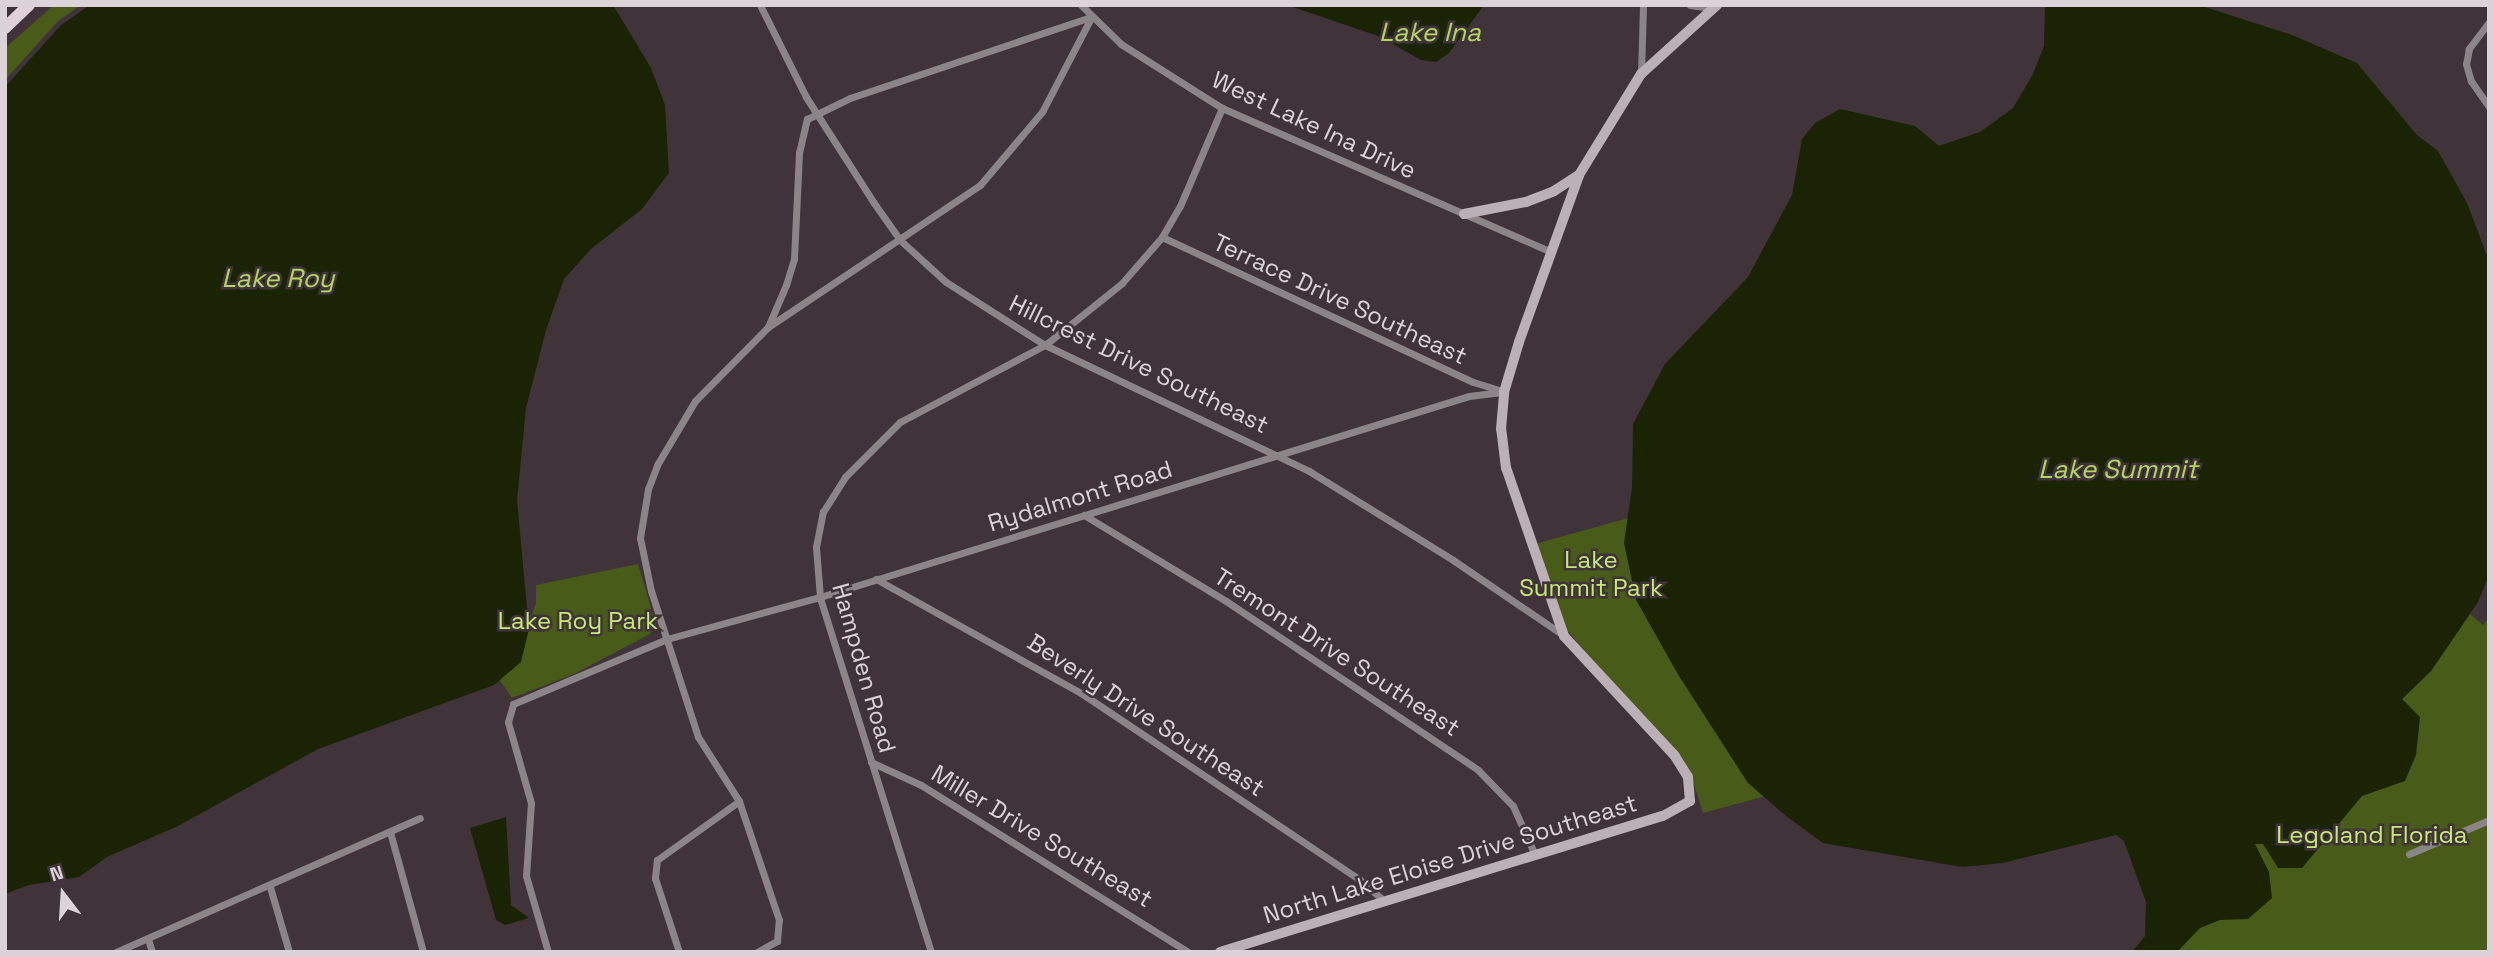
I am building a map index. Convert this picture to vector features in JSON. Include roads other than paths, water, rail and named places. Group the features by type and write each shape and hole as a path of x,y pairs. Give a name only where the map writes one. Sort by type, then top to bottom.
{"main road":[{"path":"5,28 29,5"}],"street":[{"name":"Hillcrest Drive Southeast","path":"760,5 816,112 900,240 946,282 1045,345 1278,455 1453,560 1564,636"},
{"name":"West Lake Ina Drive","path":"1081,5 1091,17 1139,57 1222,108 1549,251"},
{"path":"1642,74 1643,5"},
{"path":"1690,5 1714,7"},
{"path":"1564,636 1506,468 1501,429 1504,392 1549,251 1579,174 1642,74 1714,7"},
{"path":"768,327 794,259 802,132 807,119 816,112 1091,17"},
{"path":"757,952 777,941 780,928 739,801 698,737 641,554 648,489 662,456 702,391 768,327 980,185 1020,143 1042,112 1091,17"},
{"path":"2489,22 2469,48 2466,64 2471,81 2489,107"},
{"name":"Hampden Road","path":"931,952 820,597 816,547 823,512 863,457 920,409 1045,345 1116,289 1162,237 1203,159 1222,108"},
{"path":"1464,214 1525,202 1554,191 1579,174"},
{"name":"Terrace Drive Southeast","path":"1162,237 1473,382 1504,392"},
{"name":"Rydalmont Road","path":"548,952 526,876 531,803 508,714 513,704 667,639 820,597 1469,396 1504,392"},
{"name":"Tremont Drive Southeast","path":"1084,515 1226,601 1478,770 1513,806 1535,855"},
{"name":"Beverly Drive Southeast","path":"876,579 1081,693 1359,879 1384,901"},
{"name":"North Lake Eloise Drive Southeast","path":"1220,952 1660,817 1690,801 1688,776 1675,756 1564,636"},
{"name":"Miller Drive Southeast","path":"871,762 921,785 1188,952"},
{"path":"679,952 655,878 656,860 739,801"},
{"path":"116,952 270,887 420,818"},
{"path":"2409,854 2489,820"},
{"path":"390,832 423,952"},
{"path":"270,887 289,952"},
{"path":"148,939 152,952"}],"water":[{"name":"Lake Roy","path":"90,5 613,5 651,68 665,105 669,173 642,209 591,249 564,279 546,330 526,408 517,500 529,629 521,662 494,685 318,749 178,826 107,857 79,877 29,885 5,894 5,87 61,25"},
{"name":"Lake Ina","path":"1287,5 1484,5 1449,53 1436,62 1421,60 1378,36"},
{"name":"Lake Summit","path":"2045,5 2199,5 2292,35 2357,63 2417,135 2438,151 2467,203 2489,261 2489,575 2478,602 2431,671 2402,699 2420,717 2416,755 2405,781 2362,796 2302,868 2278,868 2263,844 2255,844 2269,872 2272,898 2248,919 2220,920 2200,928 2177,952 2132,952 2145,936 2146,902 2124,841 2116,835 2003,863 1962,867 1823,843 1786,816 1748,783 1679,676 1636,600 1624,543 1632,488 1633,424 1665,364 1748,277 1792,195 1802,139 1815,123 1840,109 1915,126 1939,146 1980,132 2013,108 2033,74 2044,46"},
{"path":"506,817 511,905 529,918 505,925 496,920 470,828"}],"park label":[{"name":"Lake Summit Park","path":"1591,574"},
{"name":"Lake Roy Park","path":"578,621"},
{"name":"Legoland Florida","path":"2372,835"}]}
